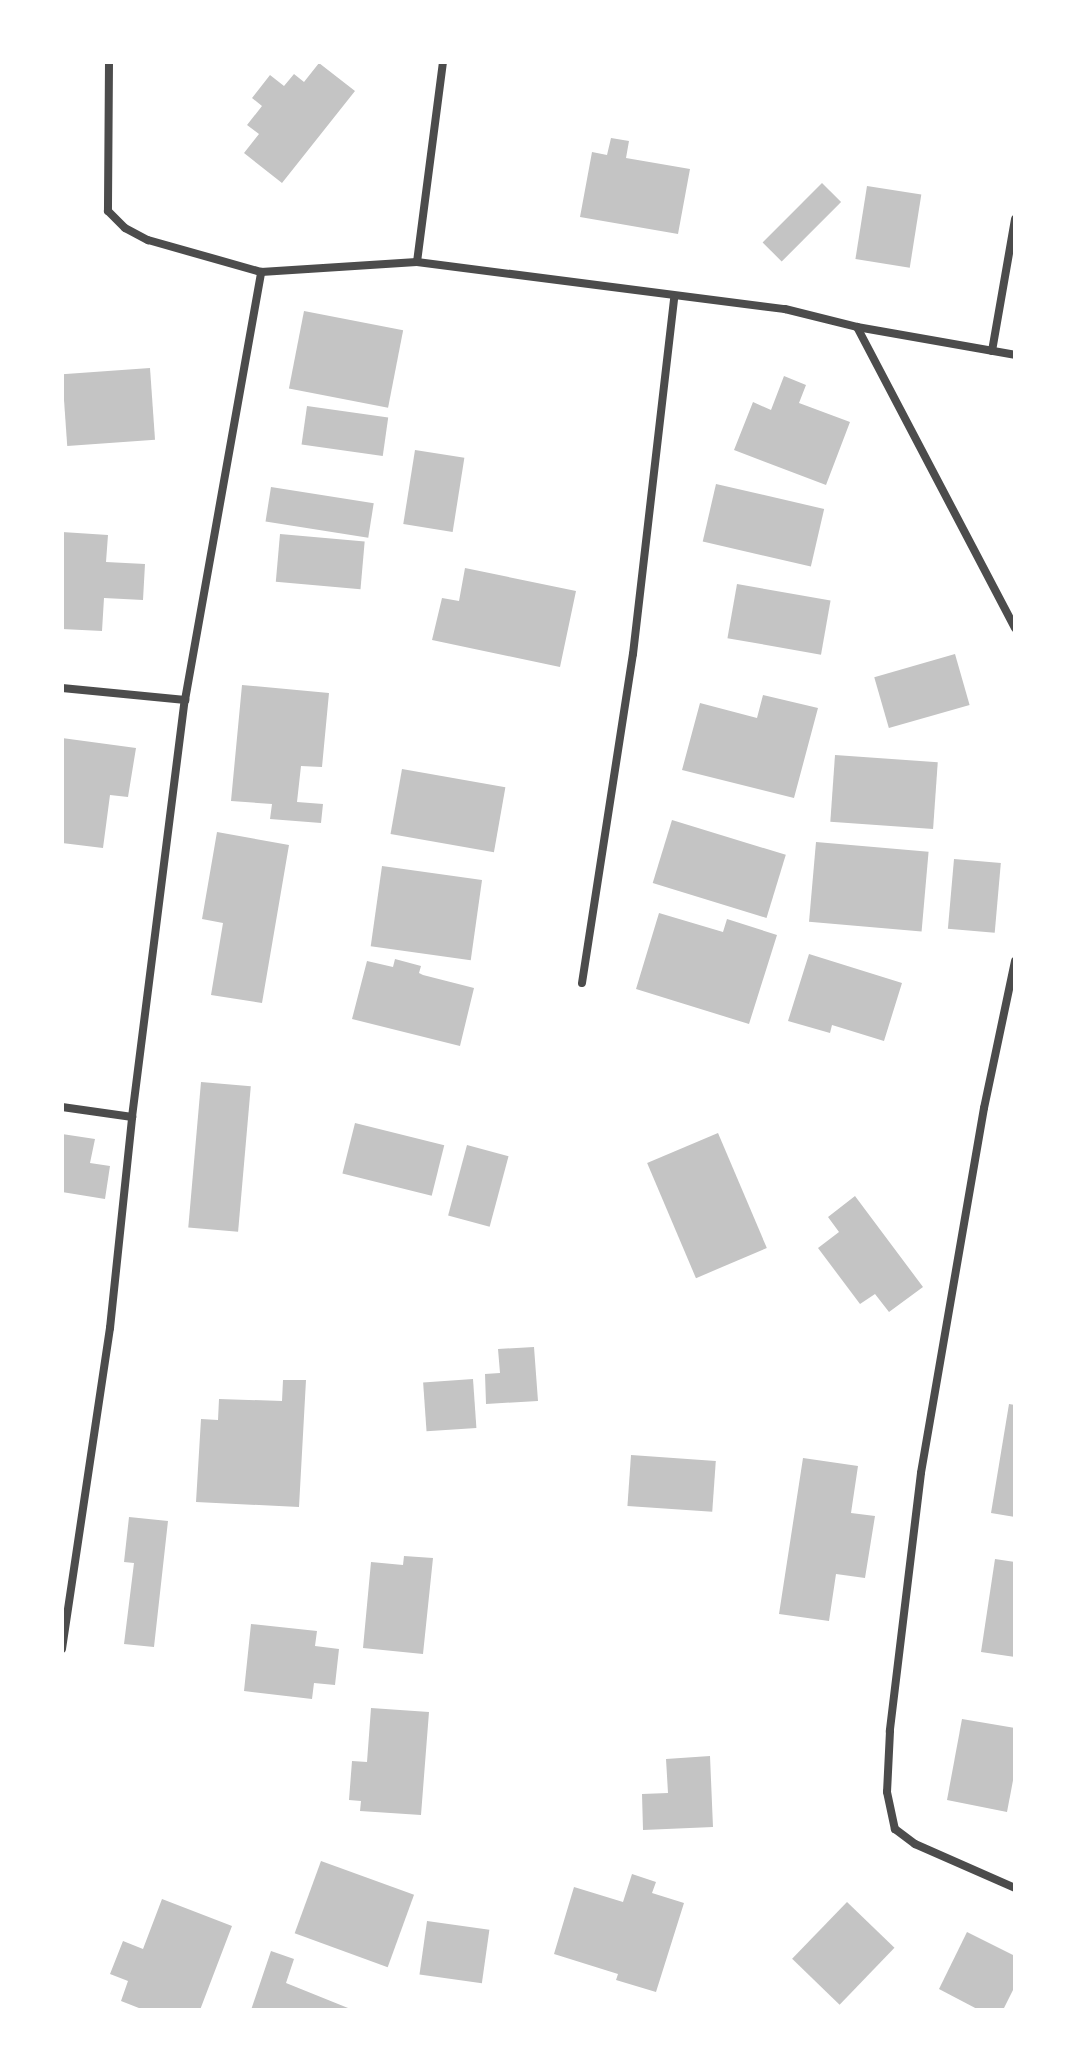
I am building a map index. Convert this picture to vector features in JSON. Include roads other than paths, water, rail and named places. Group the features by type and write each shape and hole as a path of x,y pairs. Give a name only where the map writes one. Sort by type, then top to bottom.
{"street":[{"path":"109,62 108,211 125,228 148,240 261,272 417,262 785,309 857,327 1015,355"},
{"path":"417,262 443,62"},
{"path":"992,351 1015,219"},
{"path":"62,1649 66,1592 110,1328 132,1117 185,700 261,272"},
{"path":"582,983 633,654 674,297"},
{"path":"857,327 1015,628"},
{"path":"62,688 185,700"},
{"path":"1015,961 984,1108 921,1473 890,1731 887,1792 895,1829 915,1844 1015,1888"},
{"path":"62,1107 132,1117"}]}
